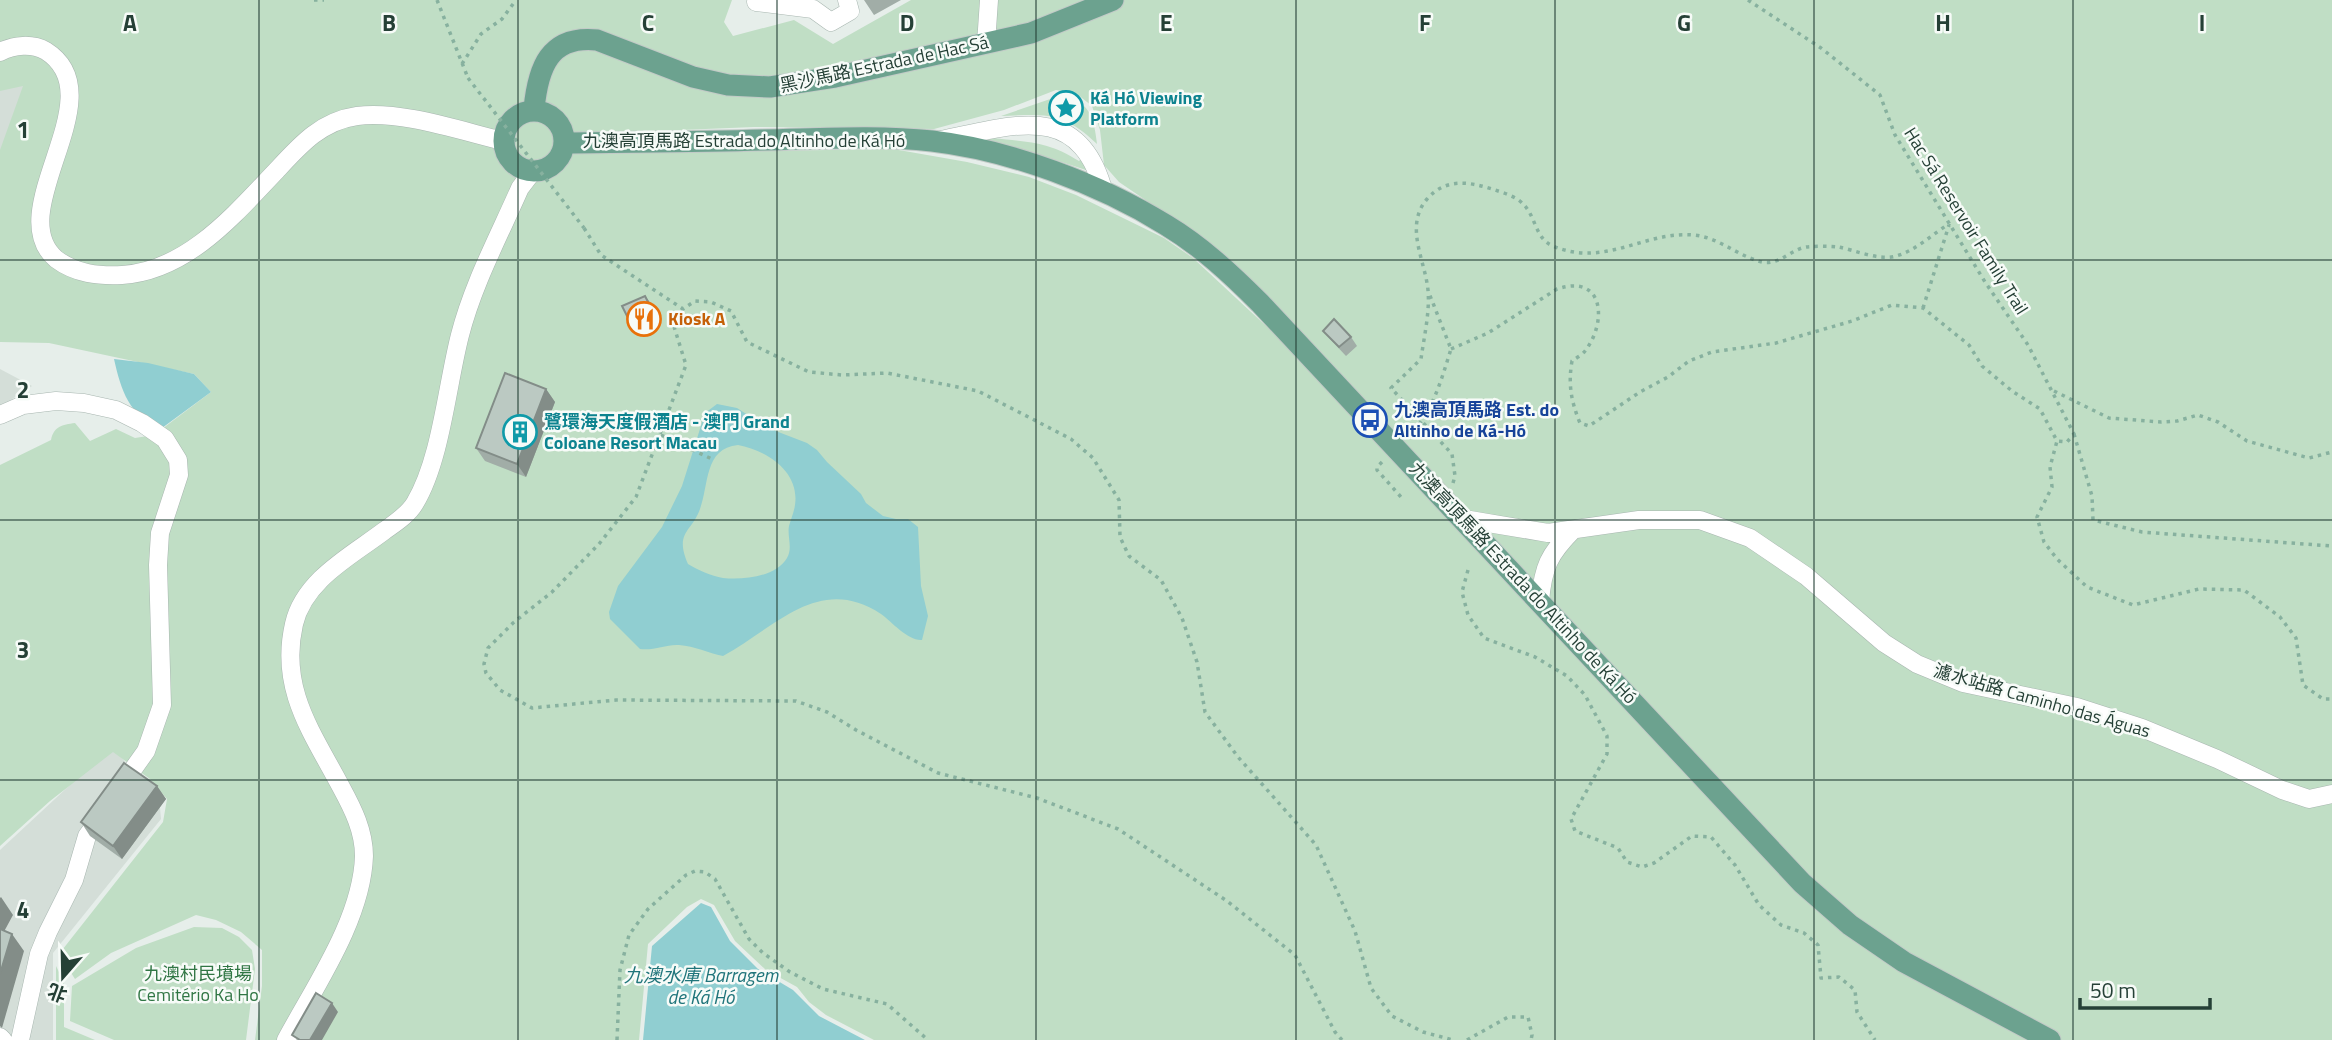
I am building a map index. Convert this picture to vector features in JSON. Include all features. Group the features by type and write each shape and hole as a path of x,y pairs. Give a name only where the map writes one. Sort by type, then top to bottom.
{"main road":[{"name":"黑沙馬路 Estrada de Hac Sá","path":"534,109 540,74 546,61 554,50 581,38 597,40 693,77 728,85 770,88 821,80 1031,33 1113,0"},
{"path":"534,109 557,120 565,143 563,152 551,166 523,175 507,156 503,141 507,125 519,114 534,109"},
{"name":"九澳高頂馬路 Estrada do Altinho de Ká Hó","path":"565,143 876,138 934,141 992,152 1063,175 1166,225 1234,277 1464,519 1802,883 1850,925 1904,962 2050,1040"}],"street":[{"path":"756,2 813,9 831,22 850,11 847,0"},
{"path":"986,44 989,0"},
{"path":"0,52 29,46 41,48 65,69 68,94 64,117 39,202 36,230 41,244 49,254 65,266 80,272 125,275 149,271 174,260 225,224 303,141 337,120 359,116 401,118 503,141"},
{"path":"934,141 1021,124 1045,125 1067,134 1086,149 1098,169 1104,193"},
{"path":"286,1040 338,943 353,909 364,855 360,829 351,805 301,710 294,691 289,661 295,620 311,590 325,575 394,524 412,507 421,493 433,458 468,308 523,175"},
{"path":"0,415 23,405 55,401 85,403 116,410 165,439 178,460 179,475 160,533 158,565 162,705 146,751 87,836 74,880 39,954 20,1040"},
{"name":"濾水站路 Caminho das Águas","path":"1464,519 1548,533 1639,520 1700,520 1750,538 1806,576 1884,643 1917,664 1963,683 2077,707 2142,728 2282,790 2309,799 2332,794"},
{"path":"1540,601 1542,573 1554,549 1573,530"}],"path":[{"path":"314,0 324,0"},
{"path":"437,0 468,78 601,255 684,309"},
{"path":"463,64 481,34 502,19 516,0"},
{"name":"Hac Sá Reservoir Family Trail","path":"1748,0 1821,48 1880,95 1895,135 2028,345 2052,390 2074,434 2092,496 2093,520 2141,532 2332,546"},
{"path":"1401,497 1379,473 1377,467 1423,423 1440,386 1451,349 1428,292 1415,230 1418,214 1426,199 1439,188 1472,182 1521,201 1531,213 1539,234 1550,246 1576,252 1608,253 1672,237 1692,235 1715,240 1764,263 1777,260 1803,247 1835,247 1894,257 1910,250 1950,223"},
{"path":"1923,307 1950,223"},
{"path":"1451,349 1488,333 1558,289 1567,286 1586,289 1599,303 1600,315 1585,352 1572,361 1569,374 1570,399 1580,423 1589,426 1689,361 1712,352 1776,343 1852,321 1892,305 1923,307 1969,345 1982,366 2012,391 2040,409 2057,441 2050,467 2052,487 2037,516 2044,542 2057,559 2087,587 2133,605 2199,589 2244,590 2280,617 2296,638 2303,685 2323,699 2332,699"},
{"path":"1428,292 1421,359 1391,388 1452,454 1455,476 1447,502"},
{"path":"1342,1040 1335,1032 1295,955 1227,901 1118,829 1037,798 938,773 827,712 796,701 616,700 532,708 500,690 486,673 484,664 488,648 513,623 552,592 599,544 636,496 686,365 671,317 695,301 711,302 731,311 747,342 809,372 887,373 978,391 1070,439 1093,458 1119,500 1120,537 1129,556 1161,580 1182,618 1197,662 1205,712 1238,757 1316,845 1355,931 1371,988 1392,1016 1423,1032 1453,1040"},
{"path":"2052,390 2109,418 2161,422 2198,415 2218,422 2247,441 2309,458 2332,452"},
{"path":"2057,441 2067,442 2074,434"},
{"path":"661,435 714,460"},
{"path":"1468,570 1462,592 1468,615 1484,638 1535,657 1567,676 1585,695 1607,736 1607,754 1571,819 1575,831 1618,848 1627,862 1642,867 1654,863 1692,836 1711,837 1735,865 1759,905 1781,925 1804,933 1818,945 1821,978 1839,977 1855,990 1857,1012 1875,1040"},
{"path":"617,1040 620,970 629,936 648,909 686,874 695,871 705,872 715,879 749,939 772,959 822,989 887,1004 928,1040"},
{"path":"1467,1040 1508,1017 1528,1017 1531,1040"}],"shaded area":[{"path":"0,78 41,88 0,178"},
{"path":"0,369 32,386 0,407"},
{"path":"111,747 159,797 161,819 53,953 53,1040 0,1040 0,850"}],"green space":[{"path":"0,0 732,0 724,22 733,36 794,20 833,44 911,0 2332,0 2332,1040 874,1040 826,1015 809,1002 797,987 766,970 735,941 714,905 701,899 687,907 648,944 639,1040 255,1040 262,986 262,950 241,932 216,920 196,915 111,953 75,979 59,954 163,822 167,799 150,779 113,752 50,801 0,846 0,465 51,440 59,427 75,423 90,441 116,429 135,438 154,435 211,392 194,374 49,343 0,342 0,150 23,86 0,91","holes":["1056,90 1077,94 1092,106 1100,130 1104,165 1119,182 1210,244 1266,294 1361,397 1393,444 1193,258 1164,238 1076,195 1029,177 967,162 893,149 580,154 584,134 754,127 934,129 1004,110"]},
{"path":"1059,96 1077,101 1088,111 1097,144 1074,125 1053,117 1001,116"},
{"path":"990,134 993,138 1047,146 1079,161 1083,157 1089,171 1034,153 982,141"},
{"name":"九澳村民墳場 Cemitério Ka Ho","path":"194,927 222,928 239,937 252,950 255,969 246,1040 114,1040 70,1021 72,986 136,948"},
{"path":"56,966 64,982 64,1027 95,1040 56,1040"}],"water":[{"path":"114,359 148,363 194,374 211,392 162,428 134,410 124,392"},
{"path":"717,404 737,408 768,428 807,443 861,494 866,503 883,516 908,519 918,527 921,586 928,616 922,640 906,634 881,614 859,603 837,599 798,609 723,656 679,645 640,649 610,619 609,612 618,586 662,527 682,486 705,413","holes":["738,445 779,464 792,482 795,505 789,526 789,554 775,569 758,576 718,577 688,564 684,553 684,539 700,509 713,460 727,448"]},
{"name":"九澳水庫 Barragem de Ká Hó","path":"701,903 711,907 730,941 758,969 793,990 819,1016 865,1040 643,1040 652,946"}],"building":[{"path":"645,296 654,314 631,324 622,306"},
{"path":"1334,319 1351,337 1339,347 1323,331"},
{"name":"鷺環海天度假酒店 - 澳門 Grand Coloane Resort Macau","path":"505,373 546,389 517,464 476,448"},
{"path":"124,763 157,786 113,846 81,822"},
{"path":"0,929 12,934 0,974"},
{"path":"316,993 332,1003 310,1040 300,1040 292,1035"}],"place":[{"name":"Ká Hó Viewing Platform","path":"1066,108"},
{"name":"Kiosk A","path":"644,319"},
{"name":"九澳高頂馬路 Est. do Altinho de Ká-Hó","path":"1370,420"},
{"name":"鷺環海天度假酒店 - 澳門 Grand Coloane Resort Macau","path":"520,432"}]}
